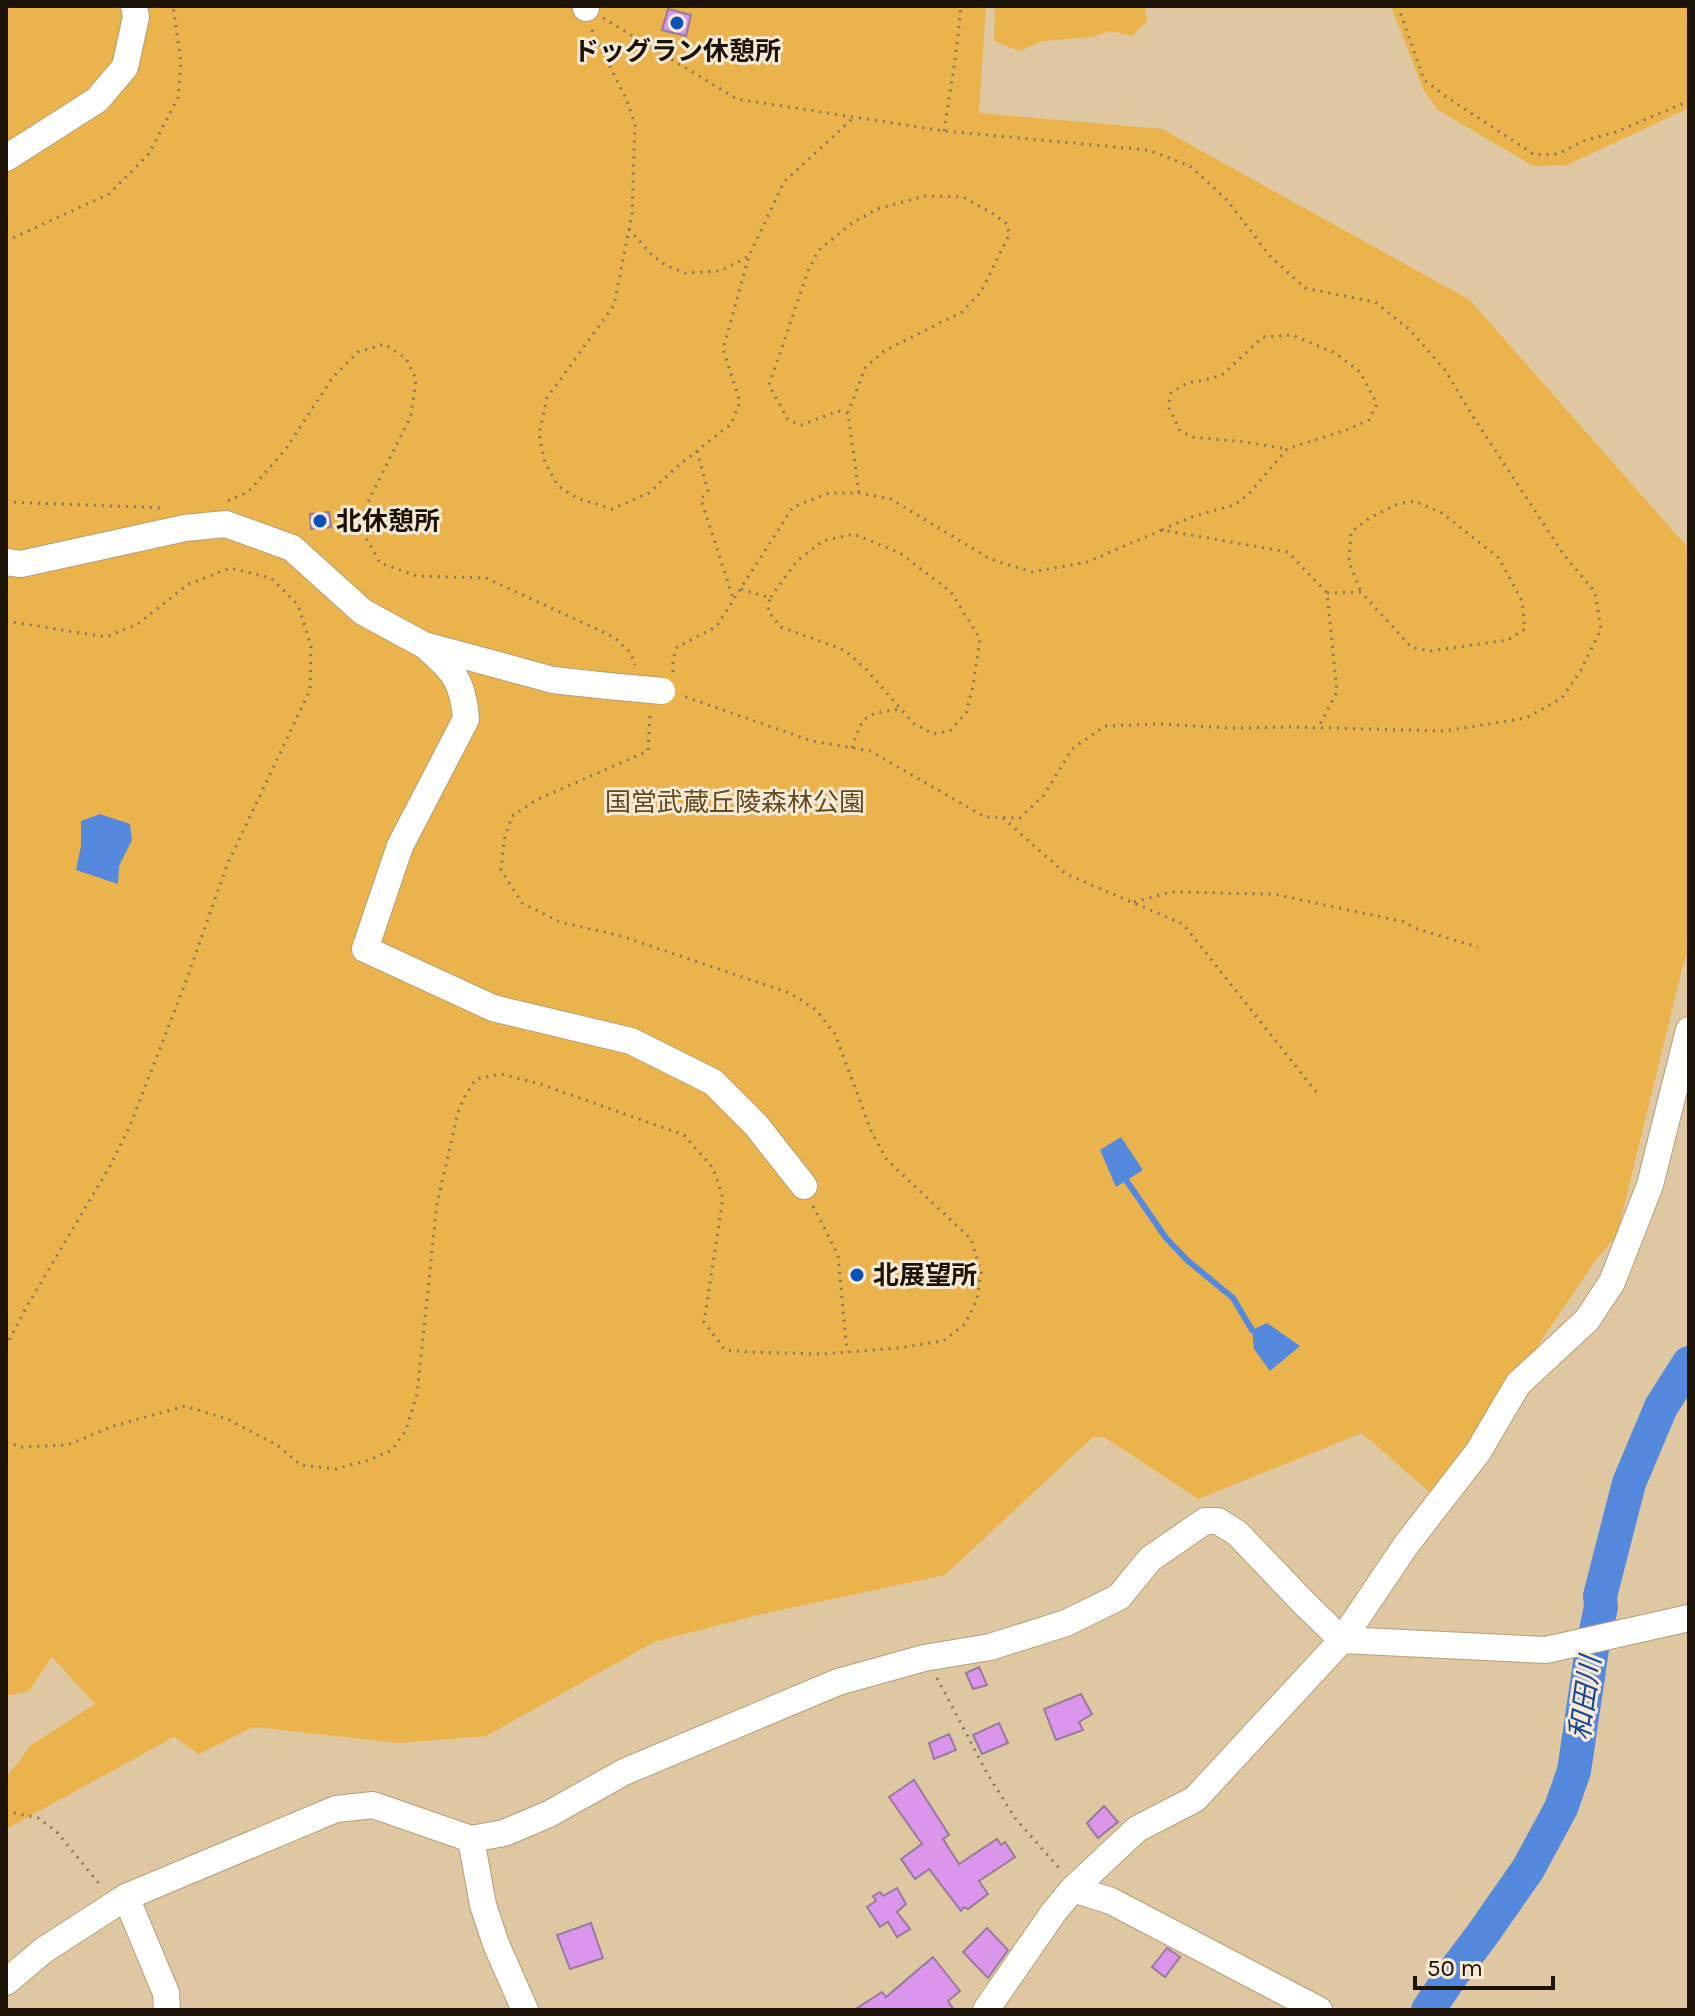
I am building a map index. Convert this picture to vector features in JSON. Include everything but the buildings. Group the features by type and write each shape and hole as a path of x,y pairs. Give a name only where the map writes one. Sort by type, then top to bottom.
{"street":[{"path":"6,158 97,100 125,67 136,17 134,6"},
{"path":"6,562 21,564 185,528 226,524 292,548 363,612 424,645 450,668 464,696 466,719 400,846 365,949 493,1008 631,1041 713,1082 756,1125 804,1186"},
{"path":"424,645 553,680 608,686 662,698"},
{"path":"986,2010 1073,1889 1137,1829 1195,1799 1342,1640 1406,1545 1478,1452 1518,1384 1587,1320 1612,1282 1650,1185 1689,1030"},
{"path":"6,1982 44,1950 121,1901 336,1809 373,1805 471,1839 504,1833 549,1814 624,1772 838,1682 924,1658 990,1647 1066,1623 1119,1597 1150,1559 1205,1521 1218,1521 1237,1533 1342,1640 1546,1650 1689,1618"},
{"path":"471,1839 483,1905 496,1944 525,2010"},
{"path":"1073,1889 1111,1901 1319,2010"},
{"path":"121,1901 166,1993 167,2010"}],"path":[{"path":"6,241 109,194 148,155 178,98 181,62 173,6"},
{"path":"944,131 961,6"},
{"path":"1398,6 1424,80 1535,155 1558,154 1583,141 1616,132 1689,101"},
{"path":"586,7 587,20 635,124 632,214 614,305 547,398 539,434 545,463 558,486 577,498 612,509 649,493 731,424 740,402 723,349 749,256 784,182 853,117"},
{"path":"586,7 737,99 944,131 1148,150 1190,166 1227,200 1270,256 1305,288 1375,302 1410,330 1445,370 1564,555 1595,592 1601,629 1581,670 1562,698 1526,718 1444,731 1161,724 1105,726 1072,749 1044,795 1020,818 985,817 870,751 812,741 662,698"},
{"path":"848,413 838,411 801,425 788,420 769,385 808,271 818,251 852,223 877,209 925,196 963,197 1007,224 1009,235 981,292 962,312 884,351 865,368 848,413 859,493"},
{"path":"629,229 652,255 667,266 685,273 720,271 749,256"},
{"path":"6,1442 22,1447 67,1445 114,1426 185,1406 227,1419 277,1445 301,1465 336,1469 392,1450 406,1430 417,1394 437,1204 458,1112 476,1079 501,1074 540,1084 684,1135 713,1168 723,1198 704,1322 725,1350 822,1354 899,1348 943,1341 965,1324 977,1300 981,1272 971,1239 887,1160 872,1133 835,1034 816,1010 790,993 621,936 560,922 522,903 501,870 504,840 512,816 536,800 648,751 677,647 716,627 793,507 829,493 859,493 891,499 990,559 1032,572 1087,562 1191,517 1234,505 1248,495 1287,449 1369,420 1377,404 1360,372 1335,353 1292,335 1263,337 1222,375 1187,383 1171,393 1168,406 1180,431 1193,437 1287,449"},
{"path":"224,502 249,491 285,450 333,377 358,352 384,344 406,358 416,379 411,416 369,500 364,534 380,563 417,576 486,578 614,637 631,653 636,667"},
{"path":"697,451 708,491 701,499 734,600"},
{"path":"1327,593 1361,592 1411,647 1430,651 1508,640 1525,629 1522,601 1499,558 1442,513 1414,501 1398,504 1371,517 1351,532 1349,562 1361,592"},
{"path":"6,502 180,508"},
{"path":"1162,530 1288,552 1327,593 1337,692 1318,728"},
{"path":"854,534 900,553 951,592 980,639 966,713 950,731 933,734 913,723 866,669 844,650 781,627 768,611 770,598 797,561 823,541 854,534"},
{"path":"6,621 106,637 138,624 187,585 230,568 271,578 298,605 311,646 310,690 227,865 129,1128 6,1346"},
{"path":"741,589 770,598"},
{"path":"852,748 859,725 872,713 901,709"},
{"path":"1003,818 1066,874 1183,924 1317,1093"},
{"path":"1132,903 1171,892 1273,894 1405,922 1414,928 1478,947"},
{"path":"804,1186 838,1255 847,1352"},
{"path":"924,1658 1015,1818 1059,1868 1073,1889"},
{"path":"6,1811 38,1818 56,1831 121,1901"}],"green space":[{"name":"国営武蔵丘陵森林公園","path":"6,6 986,6 979,113 1162,129 1470,300 1689,549 1689,950 1617,1235 1595,1261 1435,1497 1362,1433 1198,1499 1104,1437 1093,1437 945,1575 762,1614 654,1642 486,1736 398,1743 253,1727 199,1754 174,1737 6,1829 6,1778 31,1745 95,1704 52,1657 29,1691 6,1696"},
{"path":"995,6 1145,6 1147,21 1132,36 1111,31 1092,37 1043,41 1019,51 994,41"},
{"path":"1391,6 1689,6 1689,108 1567,165 1533,166 1438,110 1423,89"}],"water":[{"path":"100,814 130,824 132,840 119,866 118,884 76,870 81,846 81,821"},
{"path":"1121,1137 1143,1170 1116,1187 1100,1150"},
{"path":"1267,1323 1300,1346 1270,1371 1254,1349 1252,1330"}],"waterway":[{"path":"1126,1180 1166,1238 1233,1298 1252,1330"},
{"name":"和田川","path":"1428,2010 1528,1869 1561,1808 1574,1771 1601,1607 1600,1596 1629,1483 1661,1407 1689,1363"}],"place":[{"name":"ドッグラン休憩所","path":"677,23"},
{"name":"北休憩所","path":"320,521"},
{"name":"北展望所","path":"857,1275"}]}
